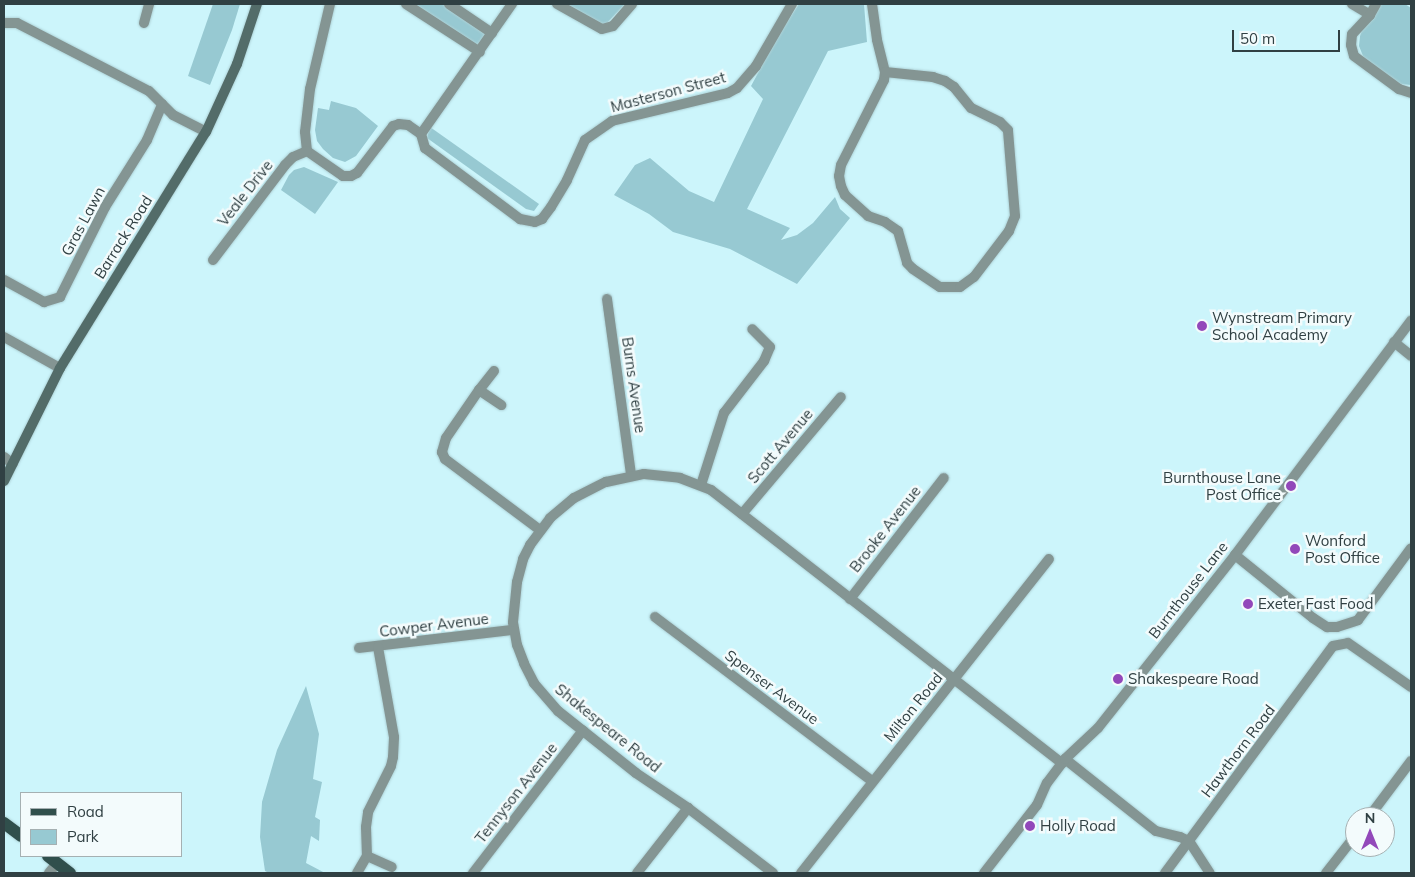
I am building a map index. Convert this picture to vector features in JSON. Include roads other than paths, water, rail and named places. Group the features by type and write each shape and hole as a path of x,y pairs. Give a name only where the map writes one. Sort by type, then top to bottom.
{"main road":[{"path":"4,822 20,835"},
{"path":"51,864 70,873"}],"street":[{"path":"144,23 150,4"},
{"name":"Barrack Road","path":"4,481 60,368 206,132 238,64 257,4"},
{"path":"330,4 310,89 304,132 307,151 343,176 357,173 393,126 399,124 408,125 421,134 512,4"},
{"path":"406,4 480,52"},
{"path":"449,4 492,33"},
{"path":"557,4 602,29 613,26 632,4"},
{"name":"Masterson Street","path":"421,134 425,148 520,219 535,222 542,219 555,200 567,180 585,140 612,121 728,94 745,82 792,4"},
{"path":"872,4 877,40 885,72 881,88 841,166 839,176 844,195 868,216 885,222 898,231 907,263 912,269 940,287 960,287 974,277 1009,232 1015,216 1008,130 1000,122 971,108 954,87 945,81 933,77 885,72"},
{"path":"1352,4 1370,15"},
{"path":"1376,4 1370,15 1352,34 1350,46 1354,56 1399,89 1411,93"},
{"path":"4,22 17,23 149,91 173,115 206,132"},
{"name":"Gras Lawn","path":"4,280 44,302 60,296 105,207 147,140 162,104"},
{"name":"Veale Drive","path":"213,260 289,161 293,157 307,151"},
{"name":"Burns Avenue","path":"607,299 631,475"},
{"name":"Burnthouse Lane","path":"984,873 1038,805 1047,783 1064,761 1098,728 1235,555 1411,321"},
{"path":"701,485 724,413 764,361 770,347 752,329"},
{"path":"4,337 60,368"},
{"path":"1394,342 1411,356"},
{"path":"494,371 446,438 442,452 445,459 540,530"},
{"path":"479,390 501,405"},
{"name":"Scott Avenue","path":"742,514 841,397"},
{"path":"4,457 13,464"},
{"name":"Shakespeare Road","path":"773,873 688,808 636,773 558,711 534,682 524,663 513,630 513,607 518,572 540,530 574,498 606,482 631,475 661,475 701,485 725,500 955,680 1064,761"},
{"name":"Brooke Avenue","path":"850,599 944,478"},
{"path":"1235,555 1313,618 1327,627 1337,627 1358,620 1411,548"},
{"name":"Milton Road","path":"801,873 1049,559"},
{"name":"Spenser Avenue","path":"655,617 872,781"},
{"name":"Cowper Avenue","path":"359,648 513,630"},
{"name":"Hawthorn Road","path":"1165,873 1333,646 1348,643 1358,648 1411,687"},
{"path":"357,873 368,856 366,818 391,766 393,747 390,713 378,647"},
{"name":"Tennyson Avenue","path":"473,873 583,730"},
{"path":"1064,761 1156,831 1180,837 1189,842 1210,873"},
{"path":"1377,807 1411,762"},
{"path":"637,873 688,808"},
{"path":"1326,873 1345,849"},
{"path":"368,856 392,867"}],"place":[{"name":"Wynstream Primary School Academy","path":"1202,326"},
{"name":"Burnthouse Lane Post Office","path":"1291,486"},
{"name":"Wonford Post Office","path":"1295,549"},
{"name":"Exeter Fast Food","path":"1248,604"},
{"name":"Shakespeare Road","path":"1118,679"},
{"name":"Holly Road","path":"1030,826"}]}
